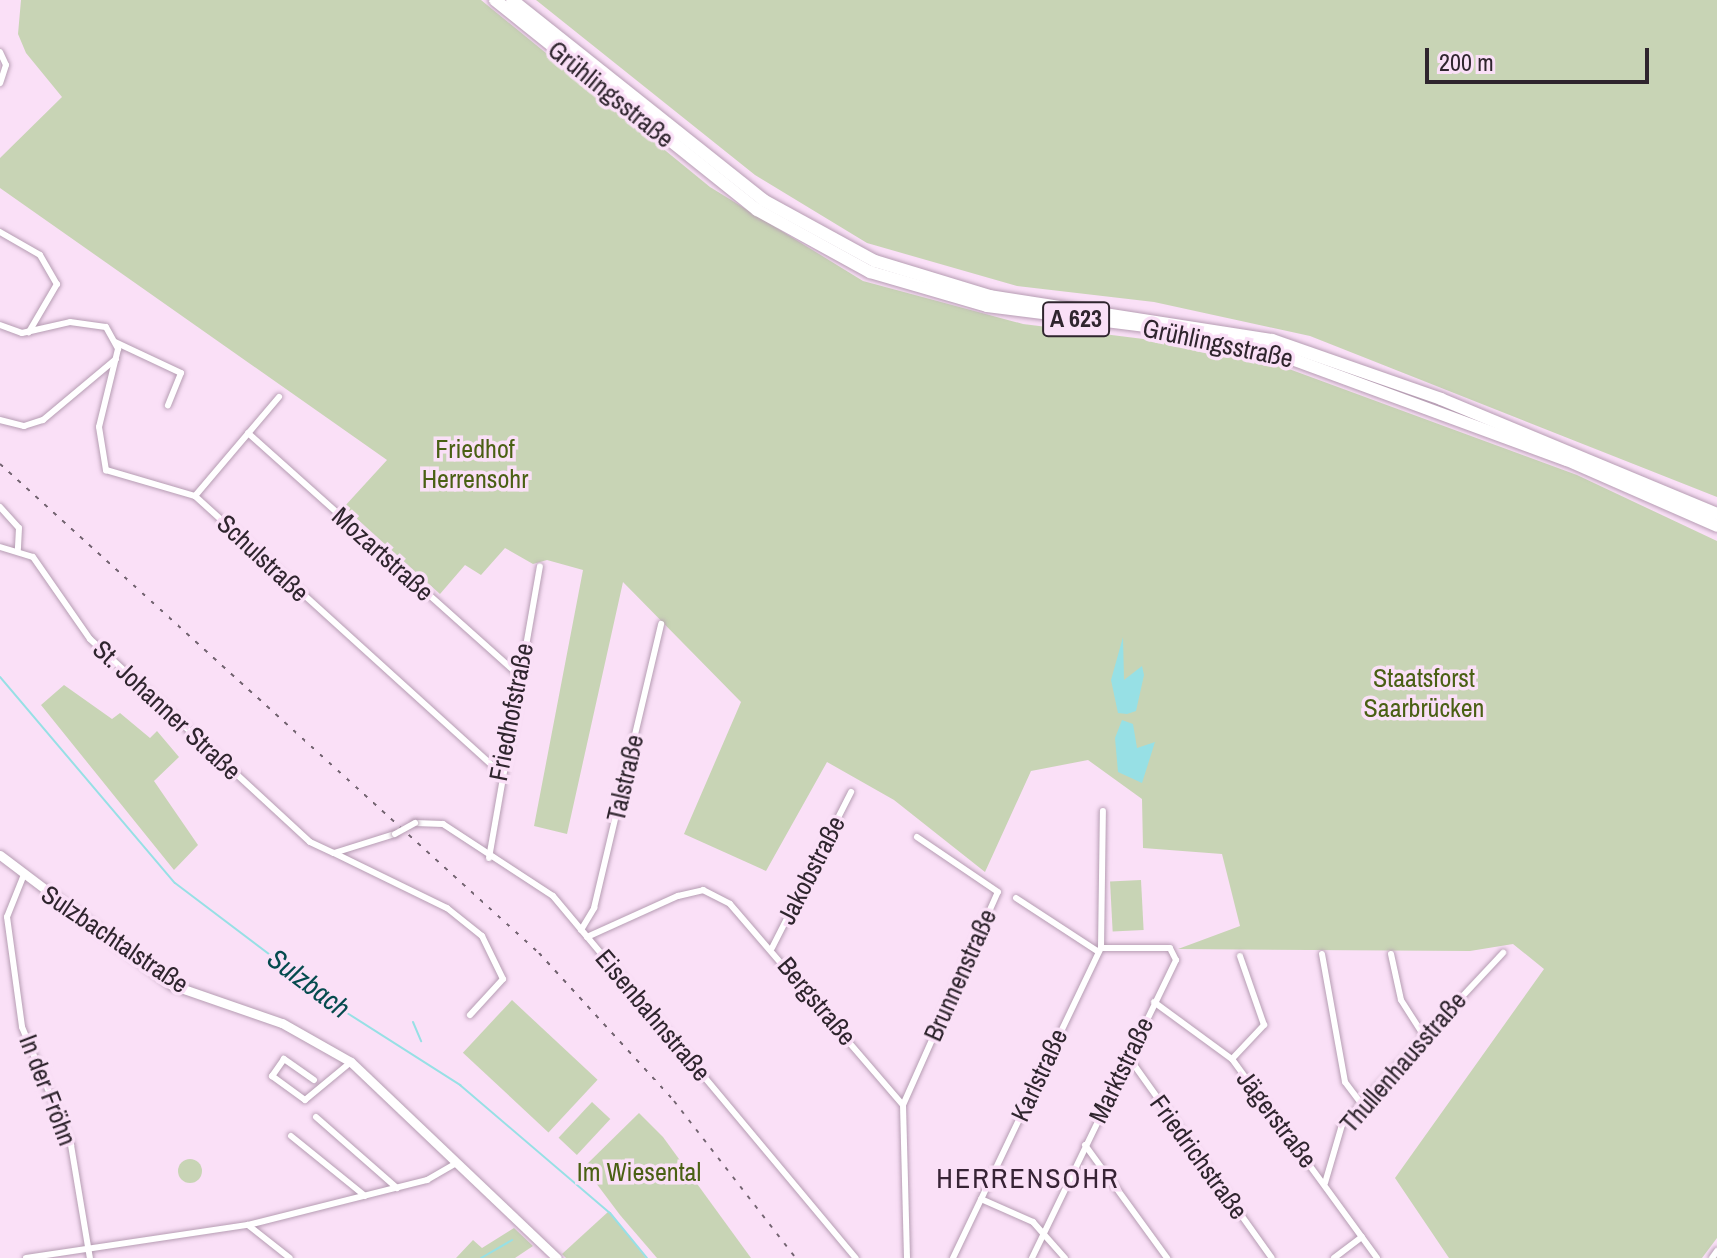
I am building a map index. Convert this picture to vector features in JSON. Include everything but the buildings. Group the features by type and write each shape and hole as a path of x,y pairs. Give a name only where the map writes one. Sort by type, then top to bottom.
{"highway":[{"name":"Grühlingsstraße","path":"495,0 757,210 870,272 987,306 1170,329 1270,351 1539,449 1717,526"},
{"name":"A 623","path":"512,0 763,200 875,261 990,296 1272,340 1441,399 1717,514"}],"main road":[{"name":"Sulzbachtalstraße","path":"0,855 23,877 172,985 282,1023 351,1062 557,1258"}],"street":[{"path":"0,52 0,83"},
{"path":"0,232 40,255 57,284 29,332"},
{"path":"0,325 29,332 87,322 106,327 115,342 181,373 168,406"},
{"name":"Schulstraße","path":"115,342 116,359 99,427 106,470 195,496 499,772"},
{"path":"0,420 17,424 43,420 116,359"},
{"path":"195,496 279,397"},
{"path":"0,413 17,424"},
{"name":"Mozartstraße","path":"248,433 518,674"},
{"name":"St. Johanner Straße","path":"0,507 19,528 18,549 56,585 90,639 200,734 281,819 334,853 447,908 482,936 503,979 470,1015"},
{"path":"0,547 18,549"},
{"name":"Friedhofstraße","path":"489,858 499,772 540,566"},
{"name":"Talstraße","path":"581,930 594,908 661,624"},
{"name":"Jakobstraße","path":"772,948 851,792"},
{"name":"Karlstraße","path":"953,1258 1099,949 1103,811"},
{"name":"Eisenbahnstraße","path":"334,853 395,834 415,823 443,824 489,858 538,884 587,937 856,1258"},
{"name":"Brunnenstraße","path":"903,1105 998,892 917,837"},
{"name":"In der Fröhn","path":"23,877 7,917 22,1027 71,1145 90,1258"},
{"name":"Bergstraße","path":"587,937 703,890 720,895 772,948 903,1105"},
{"path":"1016,898 1099,949"},
{"name":"Marktstraße","path":"1032,1258 1176,952 1099,949"},
{"name":"Thullenhausstraße","path":"1325,1183 1334,1172 1336,1135 1361,1103 1503,953"},
{"path":"1322,954 1345,1082 1361,1103"},
{"path":"1391,954 1401,1000 1424,1036"},
{"path":"1232,1059 1264,1025 1240,956"},
{"name":"Jägerstraße","path":"1154,1002 1232,1059 1377,1258"},
{"name":"Friedrichstraße","path":"1127,1055 1272,1258"},
{"path":"314,1080 284,1059 272,1076 305,1100 351,1062"},
{"path":"903,1105 907,1258"},
{"path":"316,1117 397,1188"},
{"path":"291,1136 365,1196"},
{"path":"1085,1145 1167,1258"},
{"path":"26,1258 248,1225 397,1188 456,1163"},
{"path":"981,1199 1045,1230 1065,1258"},
{"path":"248,1225 290,1258"},
{"path":"1334,1258 1362,1237"},
{"path":"1712,1258 1717,1251"}],"green space":[{"name":"Staatsforst Saarbrücken","path":"21,0 481,0 710,187 863,281 1023,324 1240,351 1577,475 1717,541 1717,1238 1702,1258 1449,1258 1395,1178 1544,969 1513,944 1470,951 1178,949 1240,926 1222,854 1143,848 1142,799 1088,760 1031,771 985,872 894,800 827,762 766,871 684,834 741,702 623,582 567,834 534,826 583,570 547,560 533,564 505,548 481,575 465,565 440,594 344,507 387,460 0,188 0,158 62,97 26,53 18,34"},
{"path":"536,0 1717,0 1717,497 1310,336 1154,302 1017,286 867,243 755,175"},
{"path":"64,685 112,719 120,713 150,738 157,731 179,757 154,781 198,845 174,870 41,705"},
{"path":"1141,880 1144,930 1113,932 1110,882"},
{"path":"512,1000 598,1080 548,1132 463,1053"},
{"path":"592,1102 610,1119 577,1155 559,1138"},
{"name":"Im Wiesental","path":"639,1113 663,1137 751,1258 657,1258 620,1215 584,1167"},
{"path":"190,1159 199,1162 202,1171 199,1180 190,1183 181,1180 178,1171 181,1162"},
{"path":"609,1211 646,1258 566,1258 562,1254"},
{"path":"514,1228 533,1246 515,1258 456,1258 473,1240 482,1248"}],"shaded area":[{"path":"1123,637 1124,680 1142,666 1144,675 1136,711 1127,714 1118,713 1111,680"},
{"path":"1122,720 1133,724 1137,748 1155,742 1142,783 1118,772 1115,738"}],"waterway":[{"name":"Sulzbach","path":"0,677 175,883 344,1011 460,1085 610,1213 647,1258"},
{"path":"413,1022 421,1041"},
{"path":"481,1258 512,1240"}],"railway":[{"path":"0,464 539,953 674,1101 796,1258"}],"district":[{"name":"HERRENSOHR","path":"1028,1178"}],"park label":[{"name":"Friedhof Herrensohr","path":"475,464"}]}
